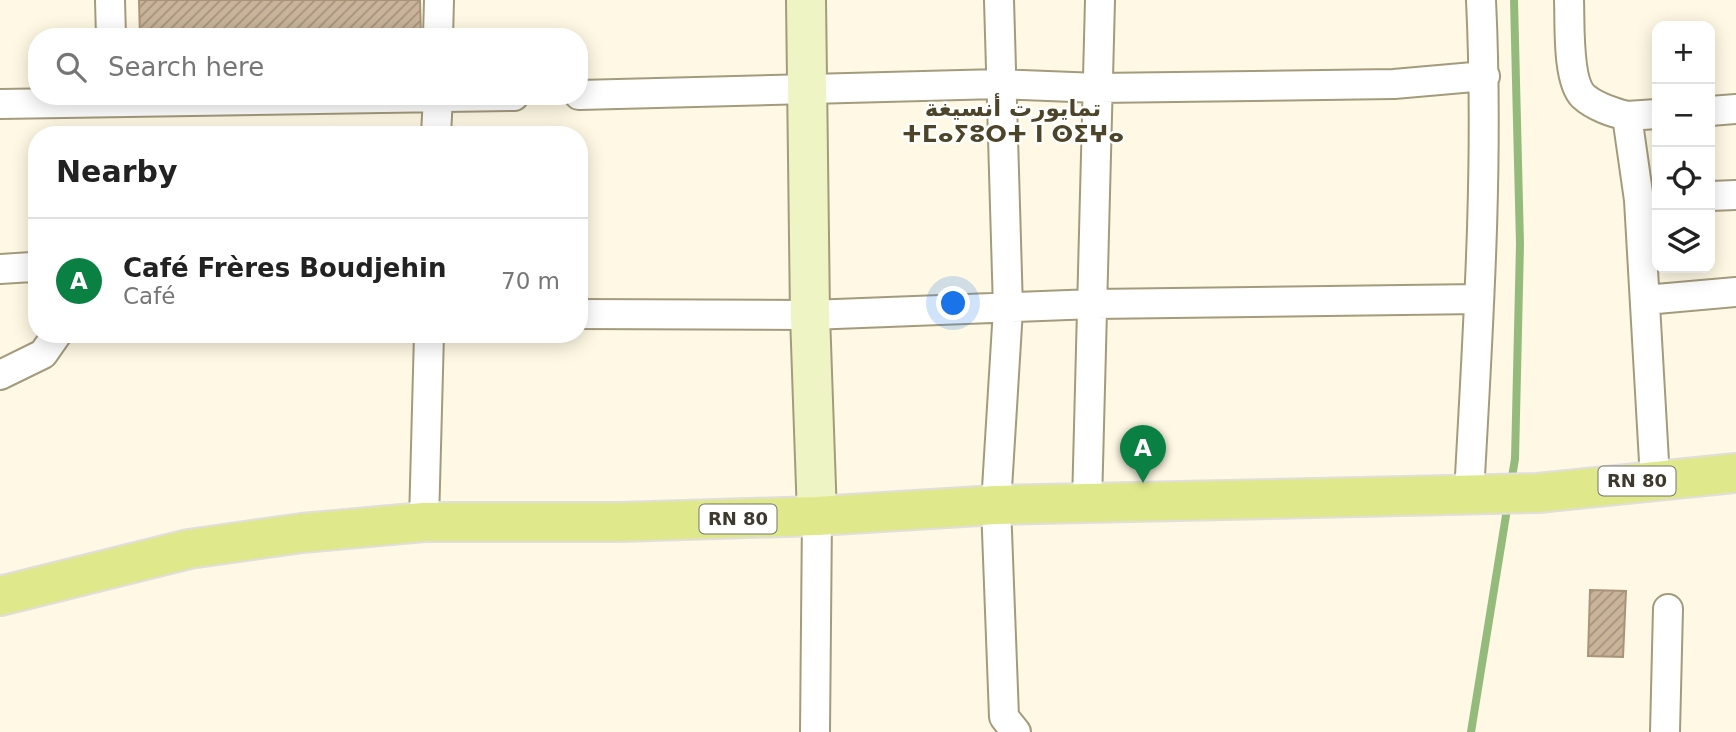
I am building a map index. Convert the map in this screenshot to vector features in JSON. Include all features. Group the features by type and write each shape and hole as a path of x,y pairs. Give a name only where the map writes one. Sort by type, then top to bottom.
{"main road":[{"name":"RN 80","path":"0,596 189,550 303,533 424,522 620,522 817,516 996,505 1538,493 1655,479 1736,473"}],"street":[{"path":"110,0 111,28"},
{"path":"438,28 439,0"},
{"path":"806,0 810,315 817,516 815,732"},
{"path":"999,0 999,84 1007,309 996,505 1004,717 1016,732"},
{"path":"1087,504 1100,0"},
{"path":"1476,494 1485,76 1481,0"},
{"path":"1569,0 1573,75 1581,95 1604,109 1627,116 1652,114"},
{"path":"588,95 999,84 1098,88 1394,84 1485,76"},
{"path":"0,104 28,103"},
{"path":"436,126 438,105"},
{"path":"1715,111 1736,109"},
{"path":"1627,116 1648,199 1645,300 1655,479"},
{"path":"1715,196 1736,195"},
{"path":"0,269 28,267"},
{"path":"1645,300 1736,292"},
{"path":"588,314 810,315 1094,304 1479,299"},
{"path":"0,374 43,354 50,343"},
{"path":"424,522 429,343"},
{"path":"1665,732 1668,609"}],"building":[{"path":"139,0 420,0 421,28 140,28"},
{"path":"1590,590 1626,591 1623,657 1588,656"}],"waterway":[{"path":"1511,483 1515,459 1520,244 1514,0"},
{"path":"1471,732 1508,503"}],"place":[{"name":"Café Frères Boudjehin","path":"1143,483"}],"district":[{"name":"تمايورت أنسيغة ⵜⵎⴰⵢⵓⵔⵜ ⵏ ⵙⵉⵖⴰ","path":"1013,121"}]}
